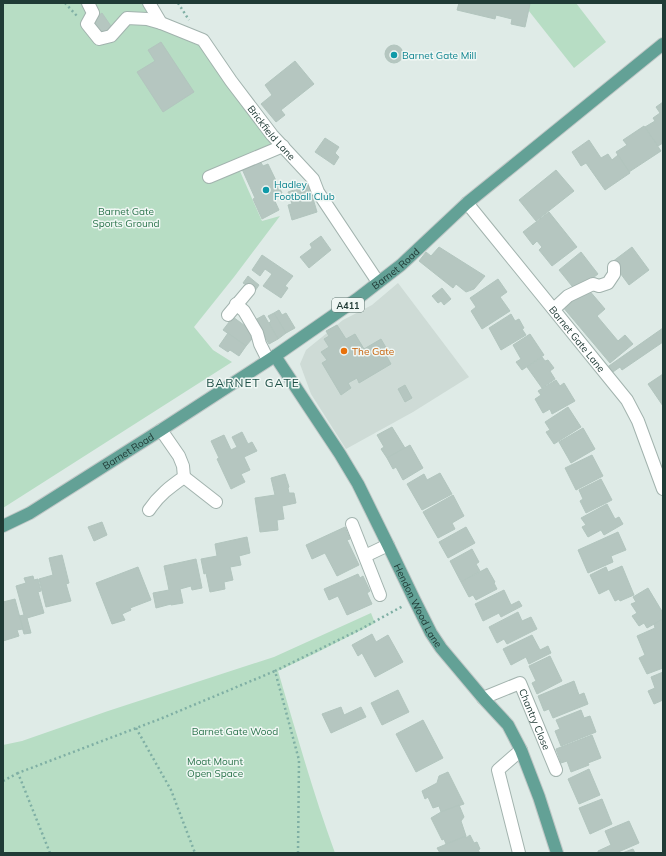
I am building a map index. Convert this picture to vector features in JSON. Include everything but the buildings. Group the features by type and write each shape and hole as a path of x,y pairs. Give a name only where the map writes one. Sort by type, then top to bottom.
{"main road":[{"name":"Barnet Road","path":"3,526 30,513 161,430 272,358 357,299 401,264 467,203 663,44"},
{"name":"Hendon Wood Lane","path":"272,358 340,454 358,484 431,633 441,648 508,725 521,750 539,797 557,853"}],"street":[{"name":"Brickfield Lane","path":"88,3 93,13 87,24 99,39 111,36 127,18 147,19 161,23 203,40 231,81 272,135 313,179 318,192 378,282"},
{"path":"148,3 161,23"},
{"path":"209,177 283,146"},
{"name":"Barnet Gate Lane","path":"467,203 627,400 638,421 663,490"},
{"path":"554,309 568,296 592,284 599,286 608,283 614,274 614,268"},
{"path":"228,315 249,290"},
{"path":"236,304 244,311 257,333 260,344 272,358"},
{"path":"161,430 180,456 184,477 216,502"},
{"path":"149,510 155,500 163,492 184,477"},
{"path":"352,524 380,595"},
{"path":"365,556 388,545"},
{"name":"Chantry Close","path":"483,698 520,682 556,770"},
{"path":"519,853 498,770 521,750"}],"path":[{"path":"3,781 18,773 136,728 274,672 399,609"},
{"path":"274,672 299,760 298,853"},
{"path":"136,728 171,790 195,853"},
{"path":"18,773 50,853"}],"shaded area":[{"path":"398,283 469,377 413,412 346,449 311,394 300,364 306,350 343,320 372,305"}],"green space":[{"name":"Barnet Gate Sports Ground","path":"3,3 149,3 162,23 203,40 285,148 239,169 262,221 280,216 194,327 213,350 232,362 3,508"},
{"path":"528,3 576,3 606,42 574,68 525,6"},
{"name":"Moat Mount Open Space","path":"371,613 375,623 278,671 312,785 335,853 3,853 3,745 22,741 108,711 274,657"}],"place":[{"name":"Barnet Gate Mill","path":"394,55"},
{"name":"Hadley Football Club","path":"266,190"},
{"name":"The Gate","path":"344,351"}],"district":[{"name":"BARNET GATE","path":"253,382"}],"park label":[{"name":"Barnet Gate Wood","path":"235,731"}]}
